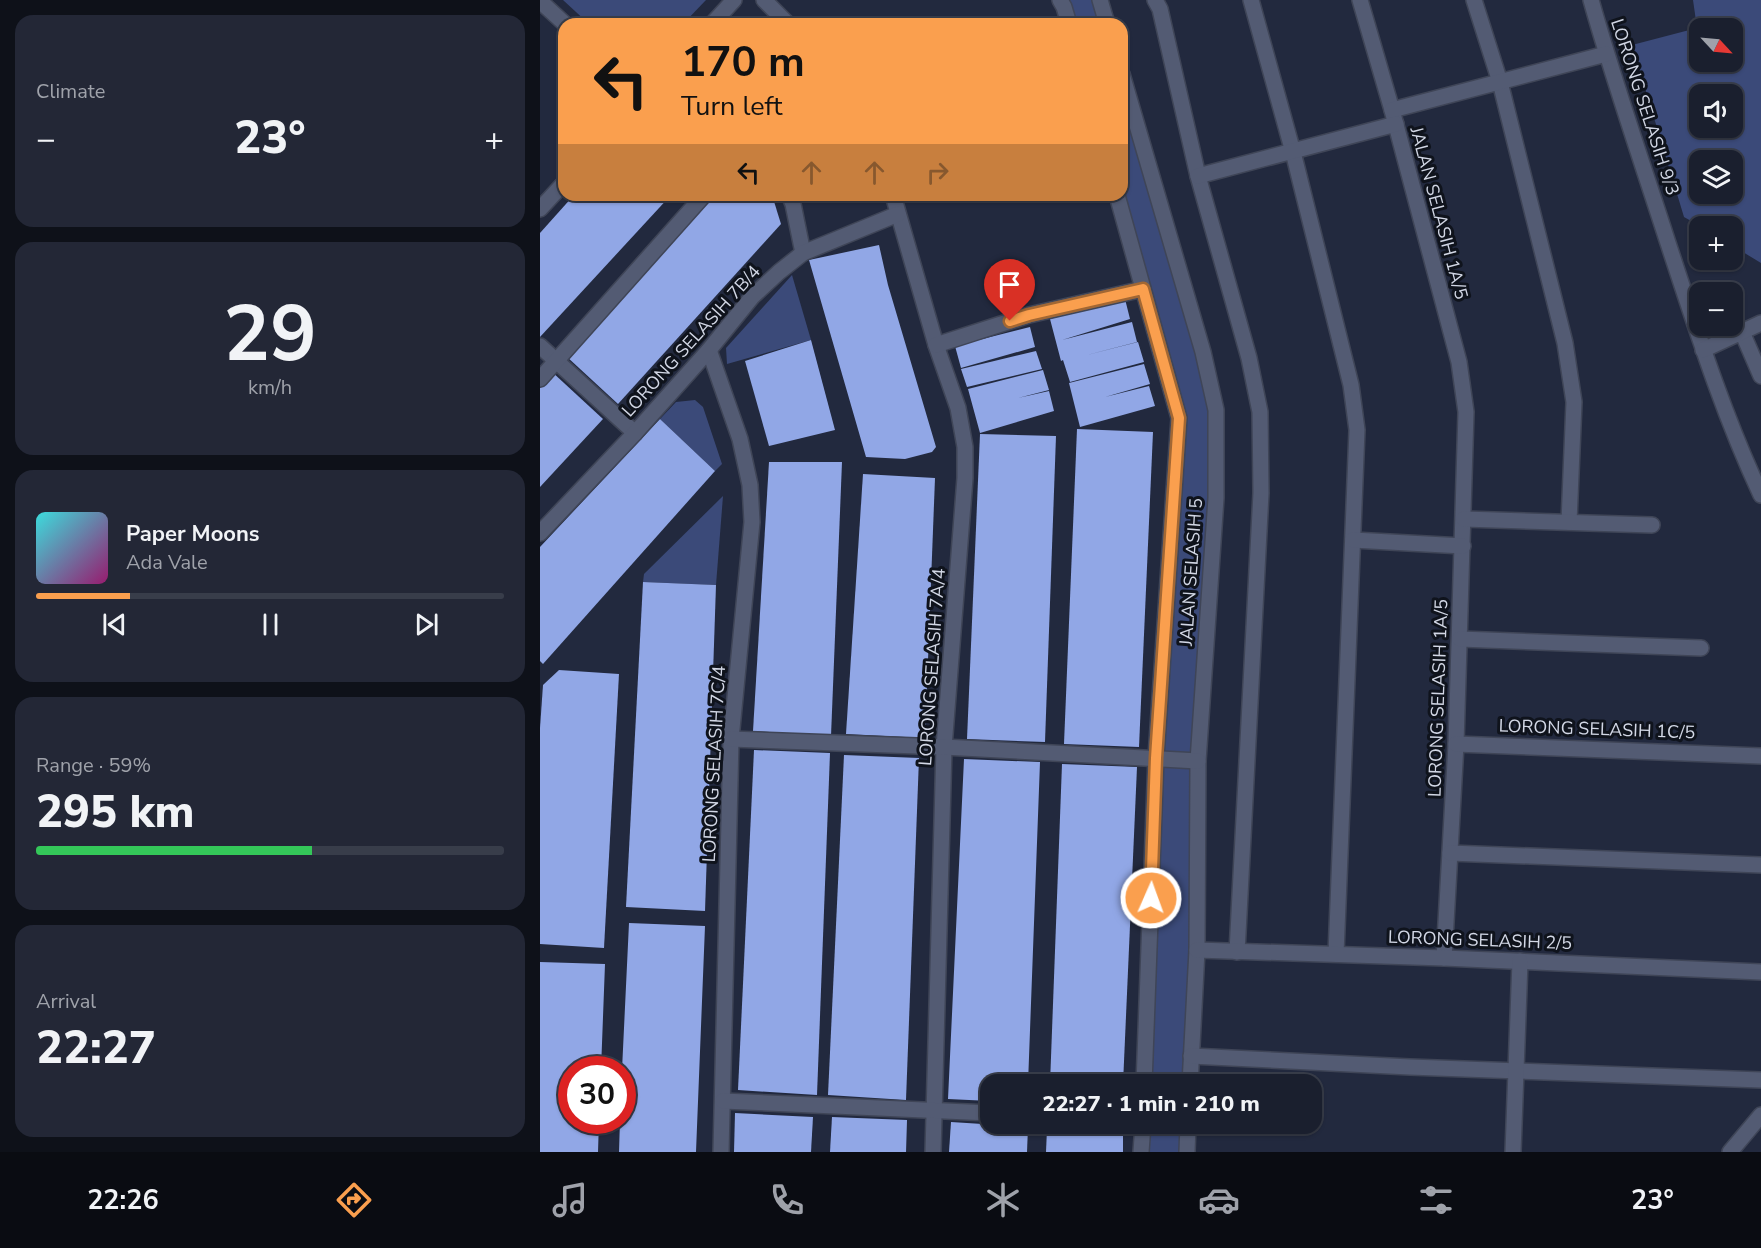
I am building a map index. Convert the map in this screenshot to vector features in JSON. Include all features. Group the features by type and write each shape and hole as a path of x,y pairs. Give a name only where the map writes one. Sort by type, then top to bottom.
{"street":[{"path":"718,18 734,0"},
{"path":"764,0 782,18"},
{"path":"1060,0 1067,18"},
{"path":"1100,0 1105,18"},
{"path":"1155,0 1160,9 1198,176 1249,358 1260,412 1261,493 1237,952"},
{"path":"1251,0 1293,152 1352,397 1357,430 1336,954"},
{"name":"JALAN SELASIH 1A/5","path":"1360,0 1394,117 1459,362 1467,438"},
{"path":"1474,0 1500,82 1565,343 1574,402 1569,522"},
{"name":"LORONG SELASIH 9/3","path":"1591,0 1606,54 1703,350 1761,495"},
{"path":"540,1 558,18"},
{"path":"1198,176 1293,152 1500,82 1606,54"},
{"name":"JALAN SELASIH 5","path":"1128,95 1203,352 1216,410 1216,498 1198,761 1197,950 1190,1074"},
{"path":"540,209 558,190"},
{"path":"540,380 699,201"},
{"path":"792,201 803,253"},
{"name":"LORONG SELASIH 7A/4","path":"895,201 936,345 958,408 965,447 965,478 944,747 933,1152"},
{"path":"1118,201 1179,418 1156,758 1144,1074"},
{"name":"LORONG SELASIH 7B/4","path":"540,533 635,433 709,350 752,297 779,272 803,253 898,214"},
{"path":"936,345 1029,315 1143,289"},
{"path":"1743,332 1761,324"},
{"path":"1743,334 1761,376"},
{"path":"1703,350 1733,336"},
{"path":"540,346 635,433"},
{"name":"LORONG SELASIH 7C/4","path":"709,350 740,439 750,485 752,522 731,739 721,1152"},
{"name":"LORONG SELASIH 1A/5","path":"1444,958 1456,744 1467,438"},
{"path":"1464,519 1652,525"},
{"path":"1353,540 1462,546"},
{"path":"1460,639 1701,648"},
{"path":"731,739 944,747 1198,761"},
{"name":"LORONG SELASIH 1C/5","path":"1456,744 1761,756"},
{"path":"1450,853 1761,865"},
{"name":"LORONG SELASIH 2/5","path":"1197,950 1761,972"},
{"path":"1513,1152 1520,961"},
{"path":"1191,1056 1761,1080"},
{"path":"723,1101 980,1113"},
{"path":"1730,1152 1761,1115"},
{"path":"1141,1152 1142,1134"},
{"path":"1187,1152 1188,1134"}],"shaded area":[{"path":"563,0 706,0 689,18 582,18"},
{"path":"1060,0 1100,0 1105,18 1067,18"},
{"path":"1693,0 1761,0 1761,263 1743,252 1743,216 1689,216 1689,220 1684,217 1632,45 1689,30 1689,72 1743,72 1743,18 1696,18"},
{"path":"1128,95 1216,410 1190,1074 1145,1074 1179,418 1124,201 1128,201"},
{"path":"792,275 811,340 727,364 726,348"},
{"path":"695,400 703,407 722,464 715,471 660,419 676,402"},
{"path":"723,496 716,585 643,582 644,574"},
{"path":"1142,1134 1188,1134 1187,1152 1141,1152"}],"building":[{"path":"569,201 665,201 540,337 540,233"},
{"path":"705,201 774,201 781,224 618,404 566,356"},
{"path":"879,245 888,285 936,447 932,452 905,459 866,457 809,260"},
{"path":"1125,299 1130,319 1062,340 1132,322 1137,342 1083,356 1138,342 1144,362 1070,382 1063,360 1061,361 1050,319"},
{"path":"1030,327 1035,347 961,368 955,346"},
{"path":"811,340 835,430 769,446 745,361"},
{"path":"1036,351 1042,369 967,387 961,369"},
{"path":"1144,364 1150,384 1105,397 1149,386 1155,406 1080,427 1069,383"},
{"path":"1043,370 1049,390 1018,398 1049,391 1054,411 980,433 968,389"},
{"path":"551,371 603,419 540,487 540,383"},
{"path":"660,419 715,471 543,664 540,661 540,547"},
{"path":"1077,429 1153,432 1139,747 1064,744"},
{"path":"980,434 1056,436 1045,742 967,739"},
{"path":"769,462 842,462 831,736 753,731"},
{"path":"863,474 935,478 925,738 846,734"},
{"path":"643,582 716,585 705,911 626,907"},
{"path":"559,670 619,674 604,948 540,944 540,728 543,685"},
{"path":"754,750 830,753 817,1095 738,1090"},
{"path":"844,755 919,758 906,1100 828,1095"},
{"path":"964,759 1040,762 1028,1074 980,1074 980,1101 948,1099"},
{"path":"1062,764 1137,767 1123,1074 1050,1074"},
{"path":"629,923 705,926 696,1152 619,1152 620,1134 636,1134 636,1056 623,1056"},
{"path":"540,962 605,964 602,1056 558,1056 558,1134 599,1134 598,1152 540,1152"},
{"path":"735,1113 813,1117 811,1152 734,1152"},
{"path":"832,1117 907,1120 906,1152 830,1152"},
{"path":"951,1122 980,1124 980,1134 1028,1134 1027,1152 949,1152"},
{"path":"1047,1134 1123,1134 1123,1152 1046,1152"}],"route":[{"path":"1010,321 1143,289 1179,418 1156,758 1151,898"}]}
